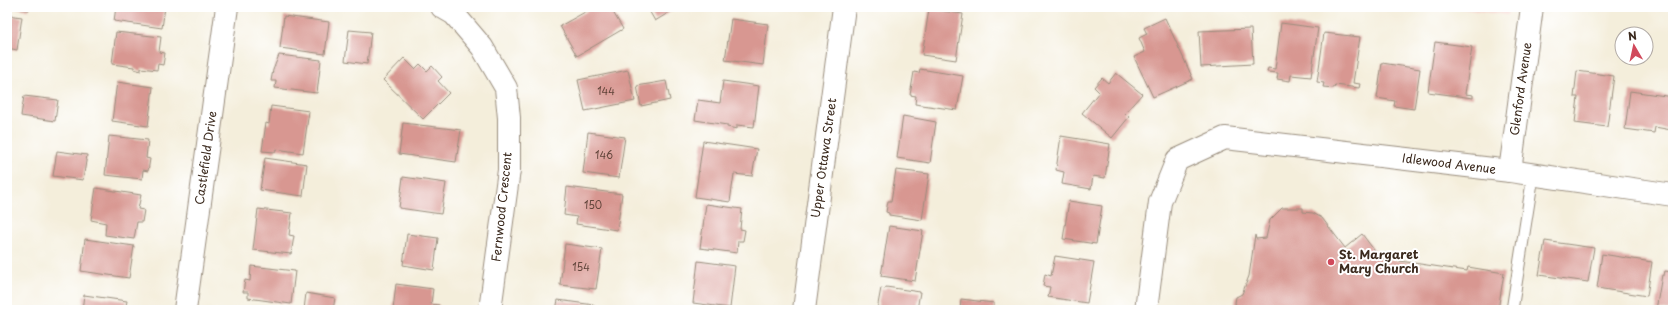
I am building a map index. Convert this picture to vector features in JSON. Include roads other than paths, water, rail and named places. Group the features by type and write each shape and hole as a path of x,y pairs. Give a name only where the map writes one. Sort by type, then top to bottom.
{"street":[{"name":"Castlefield Drive","path":"185,310 226,7"},
{"name":"Fernwood Crescent","path":"442,7 454,14 482,47 506,88 509,118 509,170 490,310"},
{"name":"Upper Ottawa Street","path":"804,310 844,7"},
{"name":"Glenford Avenue","path":"1510,172 1532,7"},
{"name":"Idlewood Avenue","path":"1146,310 1160,202 1177,160 1225,138 1510,172 1673,195"}],"lane":[{"path":"1512,310 1533,176"}],"place":[{"name":"St. Margaret Mary Church","path":"1331,262"}]}
